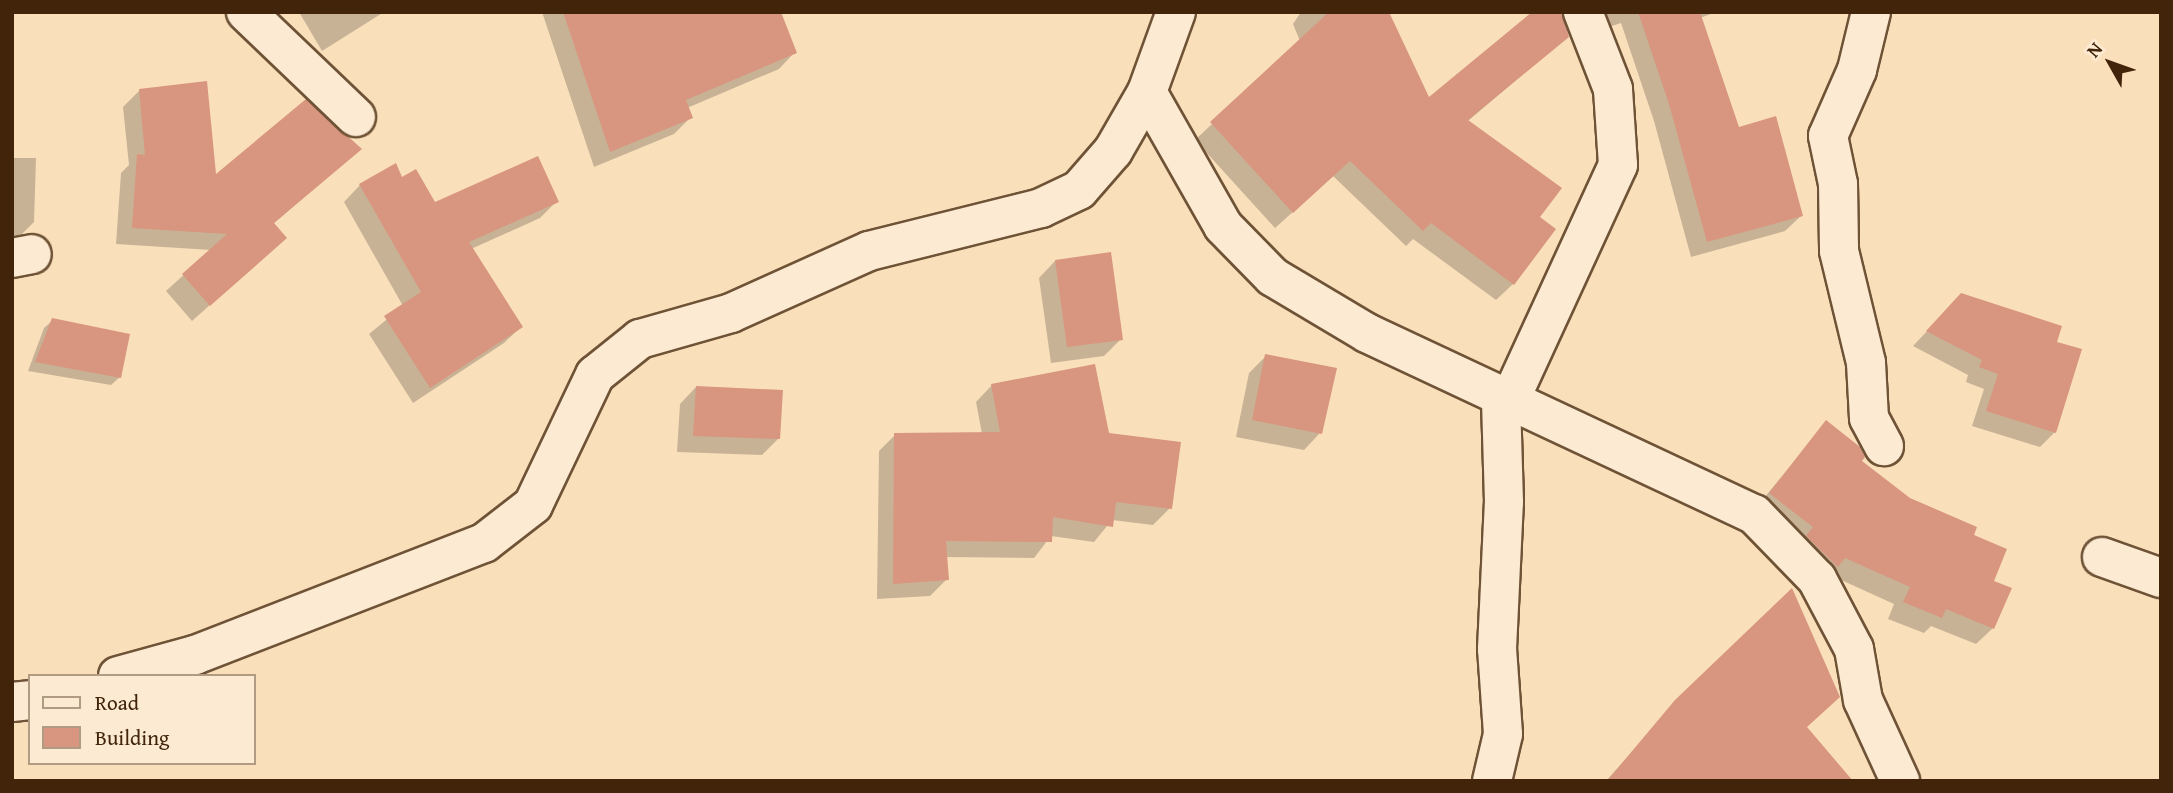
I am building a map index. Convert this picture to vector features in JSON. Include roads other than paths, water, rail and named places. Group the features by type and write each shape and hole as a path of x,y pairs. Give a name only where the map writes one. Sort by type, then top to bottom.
{"street":[{"path":"124,674 195,655 484,543 533,505 595,375 640,339 731,313 869,251 1041,208 1079,190 1113,151 1147,92 1176,12"},
{"path":"1492,781 1503,734 1497,649 1504,502 1505,400 1618,165 1613,89 1583,12"},
{"path":"1871,12 1857,70 1828,136 1838,184 1839,251 1866,363 1869,418 1884,446"},
{"path":"264,19 356,117"},
{"path":"1147,92 1223,226 1273,277 1367,333 1505,400 1754,514 1817,579 1854,649 1863,700 1900,781"},
{"path":"2102,557 2161,578"}]}
